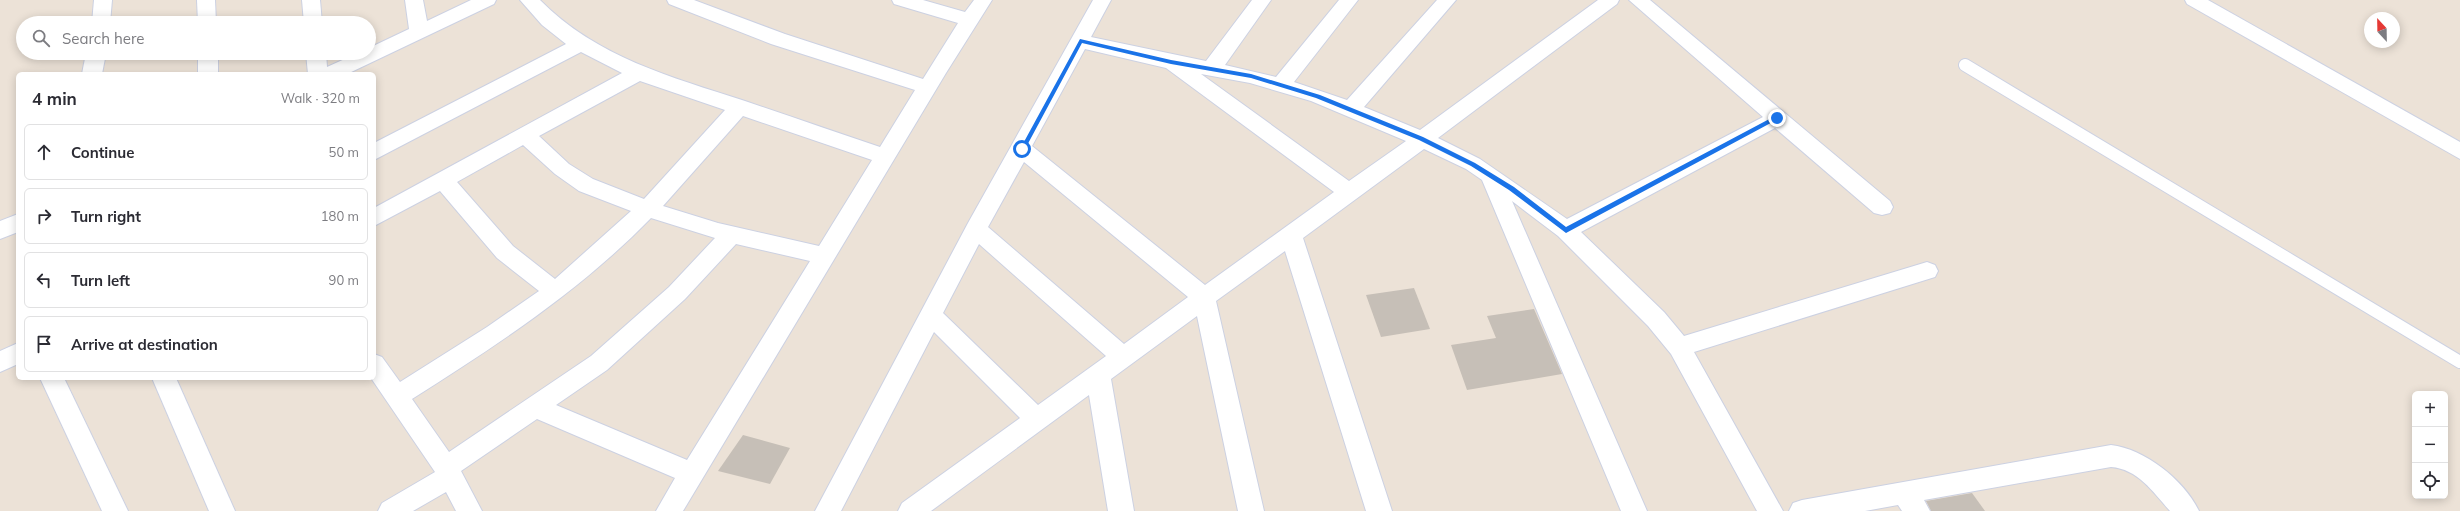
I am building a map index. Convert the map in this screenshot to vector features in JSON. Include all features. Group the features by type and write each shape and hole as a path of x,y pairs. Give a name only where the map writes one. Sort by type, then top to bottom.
{"street":[{"path":"101,16 102,0"},
{"path":"206,0 207,16"},
{"path":"311,0 312,16"},
{"path":"414,0 419,32"},
{"path":"376,52 487,0"},
{"path":"529,0 545,19 581,44 638,73 885,156"},
{"path":"676,0 778,39 927,87"},
{"path":"901,0 970,20"},
{"path":"669,511 693,474 927,87 983,0"},
{"path":"828,511 976,229 1022,149 1102,0"},
{"path":"1212,68 1262,0"},
{"path":"1281,84 1349,0"},
{"path":"1351,109 1447,0"},
{"path":"910,511 1037,420 1610,0"},
{"path":"1638,0 1882,207"},
{"path":"2194,0 2460,150"},
{"path":"1080,41 1171,62 1212,68 1281,84 1351,109 1421,139 1473,164 1511,189 1566,230 1656,319 1679,347 1770,511"},
{"path":"376,151 581,44"},
{"path":"92,72 95,60"},
{"path":"208,60 208,72"},
{"path":"317,60 318,72"},
{"path":"334,72 360,60"},
{"path":"1171,62 1349,192"},
{"path":"376,217 638,73"},
{"path":"395,397 475,346 554,291 590,263 648,209 739,107"},
{"path":"1566,230 1777,118"},
{"path":"525,135 562,169 586,185 648,209 732,234 824,256"},
{"path":"1022,149 1204,297 1251,511"},
{"path":"1490,175 1634,511"},
{"path":"443,180 505,252 554,291"},
{"path":"0,231 16,223"},
{"path":"976,229 1123,357"},
{"path":"391,511 448,472 535,406 599,363 642,326 677,292 732,234"},
{"path":"1291,234 1380,511"},
{"path":"1679,347 1927,271"},
{"path":"931,315 1037,420"},
{"path":"0,362 16,354"},
{"path":"376,367 395,397 448,472 469,511"},
{"path":"1098,375 1121,511"},
{"path":"53,380 115,511"},
{"path":"165,380 222,511"},
{"path":"535,406 693,474"},
{"path":"1802,511 1910,502 2111,456 2123,456 2135,460 2147,470 2186,511"}],"lane":[{"path":"1965,65 2460,362"}],"building":[{"path":"1414,288 1430,329 1381,337 1366,295"},
{"path":"1534,309 1562,374 1467,390 1451,345 1496,338 1487,316"},
{"path":"743,435 790,448 770,484 718,471"},
{"path":"1972,493 1985,511 1931,511 1926,501"}],"route":[{"path":"1022,149 1080,41 1171,62 1251,76 1318,96 1421,139 1473,164 1511,189 1566,230 1777,118"}]}
